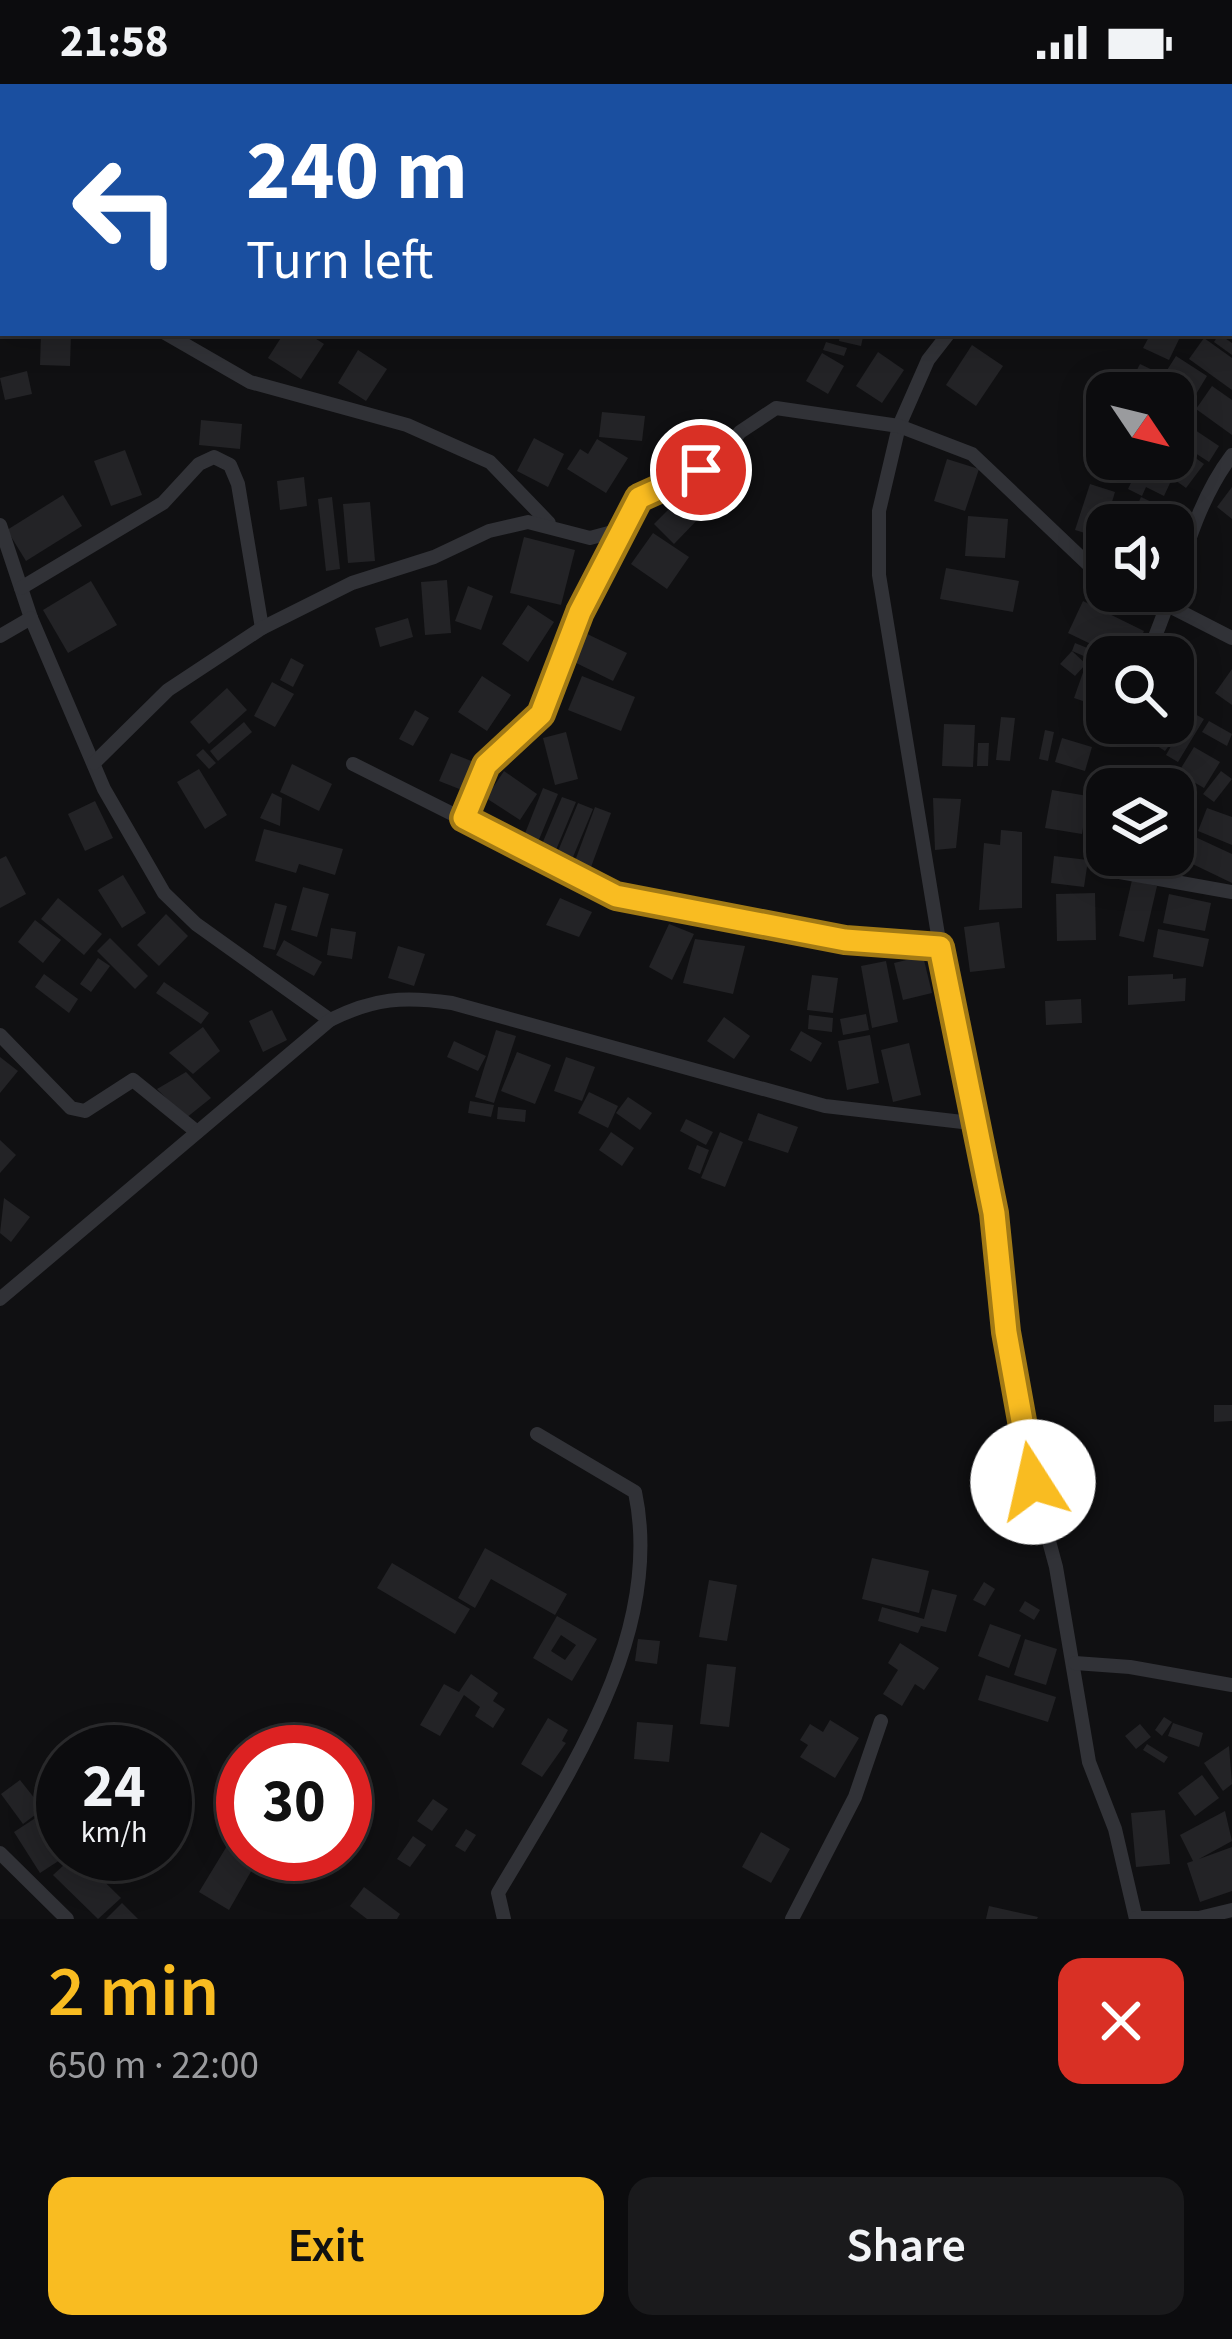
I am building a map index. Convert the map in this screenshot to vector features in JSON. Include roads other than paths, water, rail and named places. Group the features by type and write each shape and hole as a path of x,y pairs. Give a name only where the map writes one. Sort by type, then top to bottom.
{"street":[{"path":"170,336 250,382 407,425 473,453 490,462 549,523 590,538 620,530"},
{"path":"947,336 928,360 898,426 879,511 879,575 971,1123 994,1213 1006,1332 1033,1482 1075,1663 1089,1762 1115,1829 1136,1918 1198,1918 1232,1910"},
{"path":"464,818 486,765 541,714 620,530 647,490 718,460 740,432 776,408 898,426 972,454 1038,510 1086,562"},
{"path":"1194,531 1232,455"},
{"path":"21,588 163,503 199,464 214,457 230,465 238,484 262,628"},
{"path":"94,763 168,691 262,628 352,583 434,557 489,531 549,523"},
{"path":"0,525 32,618 94,763 128,838 164,893 196,924 330,1021"},
{"path":"1182,612 1232,638"},
{"path":"0,636 32,618"},
{"path":"353,764 616,896 845,940 940,947"},
{"path":"1142,876 1232,892"},
{"path":"0,1298 330,1021 385,999 452,1003 826,1106 971,1123"},
{"path":"0,1035 70,1108 85,1111 134,1080 197,1132"},
{"path":"504,1919 498,1893 577,1759 628,1631 641,1571 643,1531 635,1492 537,1434"},
{"path":"1075,1663 1232,1685"},
{"path":"792,1919 855,1797 881,1721"},
{"path":"0,1852 67,1919"}]}
